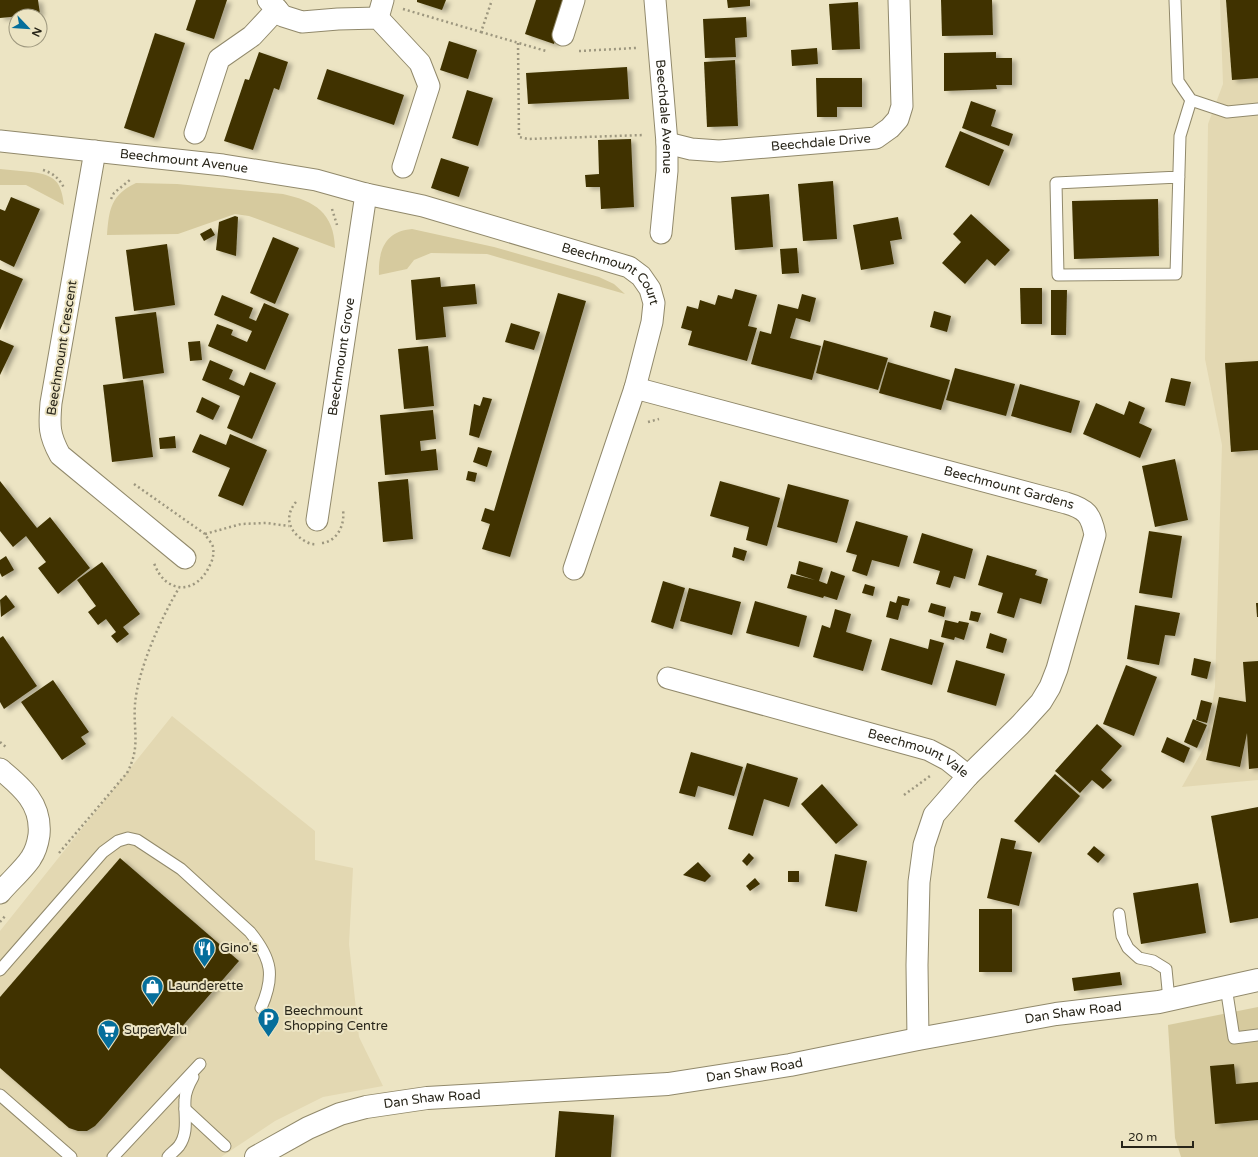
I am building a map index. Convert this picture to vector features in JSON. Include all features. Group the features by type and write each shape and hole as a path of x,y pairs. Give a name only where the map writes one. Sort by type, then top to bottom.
{"street":[{"path":"563,35 574,0"},
{"name":"Beechdale Avenue","path":"655,0 666,139 667,171 661,233"},
{"name":"Beechdale Drive","path":"666,139 691,149 719,151 876,138 890,128 898,119 902,106 899,0"},
{"path":"195,133 219,59 252,36 272,5 283,16 302,22 338,19 381,7 420,63 429,86 403,168"},
{"name":"Beechmount Avenue","path":"0,141 223,166 308,179 366,194"},
{"name":"Beechmount Crescent","path":"95,151 51,403 50,426 53,443 60,455 185,558"},
{"name":"Beechmount Court","path":"366,194 423,206 629,267 642,276 650,289 654,303 652,322 635,388 574,569"},
{"name":"Beechmount Grove","path":"317,520 366,194"},
{"name":"Beechmount Gardens","path":"635,388 1066,504 1085,511 1092,520 1094,535 1057,669 1050,687 1041,702 1020,725 968,776"},
{"name":"Beechmount Vale","path":"668,678 929,750 950,762 968,776 934,815 924,845 919,882 917,957 918,1039"},
{"path":"0,769 17,783 30,798 37,812 40,827 38,841 31,858 5,902"},
{"name":"Dan Shaw Road","path":"256,1157 308,1128 340,1114 366,1107 427,1098 668,1084 790,1065 918,1039 1056,1014 1169,1000 1258,980"}],"lane":[{"path":"1175,0 1178,81 1191,100 1227,112 1258,109"},
{"path":"1179,177 1056,183 1058,275 1176,274 1179,177 1180,136 1191,100"},
{"path":"0,970 103,852 118,841 128,838 137,840 181,869 256,939 266,957 270,978 267,994 261,1008"},
{"path":"1119,914 1122,936 1128,948 1139,958 1153,961 1166,970 1169,1000"},
{"path":"1226,987 1234,1038 1258,1035"},
{"path":"113,1157 200,1064 187,1089 185,1101 184,1136 179,1146 168,1157"},
{"path":"0,1095 71,1157"},
{"path":"185,1109 225,1146"}],"path":[{"path":"381,7 481,32 492,0"},
{"path":"518,44 519,137 528,139 666,139"},
{"path":"38,169 45,170 54,175 62,182 66,192"},
{"path":"111,200 114,193 123,184 131,179 136,179"},
{"path":"331,207 334,211 339,232"},
{"path":"646,424 653,420 664,419"},
{"path":"129,480 204,534 213,546 213,557 207,572 200,581 188,586 179,588 166,583 158,573 153,560"},
{"path":"297,500 291,508 289,526 295,534 304,541 314,544 332,541 340,530 343,520 342,507"},
{"path":"204,534 241,524 266,523 289,526"},
{"path":"58,854 127,773 133,762 136,752 135,705 138,687 156,633 179,588"},
{"path":"904,795 950,762"},
{"path":"0,922 5,902"}],"shaded area":[{"path":"1220,0 1258,0 1258,780 1182,787 1205,746 1215,687 1222,445 1205,359 1208,124 1223,84"},
{"path":"0,169 39,173 51,177 59,185 64,205 26,185 0,185"},
{"path":"136,183 177,184 283,194 304,200 321,210 327,217 334,236 335,248 249,216 235,214 178,234 107,235 110,210 116,198"},
{"path":"412,229 494,247 599,277 614,284 625,294 487,254 431,253 414,260 407,269 379,275 382,250 389,238 395,234"},
{"name":"Beechmount Shopping Centre","path":"172,716 315,831 315,860 353,868 349,944 359,1037 383,1086 323,1097 275,1121 221,1157 0,1157 0,931"},
{"path":"1258,1007 1258,1157 1181,1157 1175,1138 1168,1025"}],"building":[{"path":"0,0 38,0 39,8 8,8 8,17 0,18"},
{"path":"196,0 227,0 214,39 186,30"},
{"path":"417,0 446,0 442,10 417,2"},
{"path":"536,0 568,0 554,44 525,34"},
{"path":"727,0 750,0 750,6 728,8"},
{"path":"941,0 992,0 993,35 942,36"},
{"path":"1226,0 1258,0 1258,78 1232,80"},
{"path":"858,2 860,49 832,50 829,4"},
{"path":"746,17 747,37 735,38 736,57 705,58 703,19"},
{"path":"155,33 185,43 154,138 124,128"},
{"path":"449,41 477,50 468,79 440,70"},
{"path":"817,48 818,64 792,66 791,50"},
{"path":"259,52 288,62 279,90 274,88 253,150 224,141 245,79 249,80"},
{"path":"996,52 996,58 1012,58 1012,85 996,85 997,89 944,91 944,53"},
{"path":"735,60 738,126 707,127 704,62"},
{"path":"627,67 629,99 528,104 526,73"},
{"path":"327,69 404,95 394,125 317,99"},
{"path":"816,78 862,78 862,107 837,107 837,117 817,117"},
{"path":"467,90 493,98 478,146 452,138"},
{"path":"971,101 996,110 991,126 1013,134 1009,146 962,128"},
{"path":"960,131 1004,150 989,186 945,167"},
{"path":"631,139 634,207 601,209 600,187 586,187 585,175 599,174 598,140"},
{"path":"441,158 469,167 459,197 431,188"},
{"path":"833,181 837,239 803,241 798,184"},
{"path":"769,194 773,247 735,250 731,197"},
{"path":"11,197 40,209 14,267 0,260 0,209 5,211"},
{"path":"1158,199 1159,256 1074,259 1072,201"},
{"path":"971,214 1010,250 995,266 987,259 965,284 942,263 961,242 953,234"},
{"path":"235,216 238,217 236,256 216,250 219,222"},
{"path":"898,217 902,239 890,241 894,264 861,270 853,225"},
{"path":"211,228 215,235 204,241 200,234"},
{"path":"273,237 299,248 275,304 250,293"},
{"path":"167,244 175,305 134,311 126,250"},
{"path":"797,248 799,273 782,274 780,249"},
{"path":"0,269 23,279 0,330"},
{"path":"440,277 441,287 475,284 477,304 443,307 446,337 416,340 411,280"},
{"path":"1020,288 1042,288 1042,324 1021,324"},
{"path":"735,289 757,295 748,326 757,328 747,361 688,345 692,331 681,328 687,306 698,309 700,300 715,305 718,295 732,299"},
{"path":"1051,290 1067,290 1066,335 1051,335"},
{"path":"558,293 586,301 510,557 482,549 490,524 481,521 485,508 494,511"},
{"path":"802,294 816,298 810,322 796,318 790,338 821,346 812,380 751,364 760,331 771,334 778,304 798,309"},
{"path":"222,295 253,308 249,318 256,321 264,303 289,314 265,370 208,346 217,324 233,330 231,335 247,342 252,331 214,315"},
{"path":"934,311 951,316 947,332 930,327"},
{"path":"156,312 164,373 123,379 115,317"},
{"path":"511,323 540,332 534,350 505,342"},
{"path":"0,340 14,346 0,375"},
{"path":"824,340 888,358 878,390 816,373"},
{"path":"200,341 202,360 190,361 188,342"},
{"path":"428,346 434,406 404,409 398,349"},
{"path":"210,360 233,370 229,379 244,386 250,372 276,383 252,439 227,428 240,396 202,380"},
{"path":"1258,361 1258,450 1231,452 1225,363"},
{"path":"888,362 950,380 941,410 879,393"},
{"path":"955,368 1015,384 1006,416 946,400"},
{"path":"1171,378 1191,382 1185,406 1165,402"},
{"path":"143,380 153,457 112,462 103,385"},
{"path":"1020,384 1080,401 1071,433 1011,416"},
{"path":"202,397 220,406 213,420 196,412"},
{"path":"483,397 492,399 479,438 469,435 474,404 480,406"},
{"path":"1129,401 1145,408 1139,423 1152,429 1140,458 1083,434 1096,403 1124,415"},
{"path":"433,410 436,439 420,441 421,451 436,449 438,470 385,475 380,415"},
{"path":"200,434 226,445 230,434 267,450 243,506 218,496 230,468 192,452"},
{"path":"175,436 176,448 160,449 159,438"},
{"path":"478,447 492,451 487,467 473,462"},
{"path":"1175,459 1188,520 1155,527 1142,466"},
{"path":"468,471 477,473 475,482 466,480"},
{"path":"408,479 413,539 383,542 378,482"},
{"path":"0,481 37,528 50,517 90,568 58,594 38,568 46,562 26,536 13,547 0,531"},
{"path":"720,481 780,498 767,546 746,540 749,527 710,516"},
{"path":"788,484 849,500 837,543 777,527"},
{"path":"856,521 908,536 899,567 872,560 867,576 852,571 857,555 846,552"},
{"path":"1149,531 1182,536 1172,598 1139,593"},
{"path":"922,533 973,549 965,579 954,576 950,588 936,584 940,571 913,563"},
{"path":"734,547 747,551 744,561 732,557"},
{"path":"987,555 1037,570 1035,575 1048,579 1041,604 1020,598 1014,618 997,613 1003,593 978,585"},
{"path":"6,556 14,570 2,577 0,573 0,560"},
{"path":"799,561 823,568 819,581 827,584 831,571 845,576 837,600 824,596 823,598 787,588 791,574 815,580 796,574"},
{"path":"102,562 140,614 123,627 129,634 117,643 111,636 116,632 106,619 98,625 88,612 96,606 77,580"},
{"path":"663,581 685,588 673,629 651,622"},
{"path":"865,584 875,587 873,596 862,593"},
{"path":"689,588 741,602 732,635 680,621"},
{"path":"6,595 15,607 1,617 0,600"},
{"path":"898,596 910,599 908,606 902,605 898,620 886,617 890,601 896,603"},
{"path":"755,601 807,616 799,647 746,633"},
{"path":"931,603 946,607 944,617 928,612"},
{"path":"1256,603 1258,603 1258,617 1257,617"},
{"path":"1135,605 1180,613 1175,636 1165,635 1159,665 1127,659"},
{"path":"835,609 851,614 846,632 872,640 863,671 813,657 822,625 830,628"},
{"path":"971,611 981,613 978,622 969,620"},
{"path":"945,620 958,623 959,621 969,623 964,640 955,637 954,640 941,637"},
{"path":"990,633 1007,639 1003,653 986,648"},
{"path":"3,636 37,686 4,709 0,702 0,638"},
{"path":"890,638 928,649 930,639 944,643 932,685 881,670"},
{"path":"1194,658 1211,662 1207,679 1191,675"},
{"path":"956,660 1005,674 996,706 947,692"},
{"path":"1258,661 1258,768 1249,769 1247,733 1240,767 1206,760 1219,697 1246,702 1243,662"},
{"path":"1126,665 1157,677 1134,736 1103,724"},
{"path":"53,680 89,732 81,737 86,744 62,760 21,702"},
{"path":"1201,700 1212,703 1207,723 1196,720"},
{"path":"1193,719 1207,725 1197,748 1184,742"},
{"path":"1097,724 1122,746 1101,770 1112,780 1103,789 1092,780 1080,793 1055,771"},
{"path":"1167,737 1190,748 1184,763 1161,752"},
{"path":"691,752 743,767 734,796 698,786 695,797 679,793"},
{"path":"747,763 798,778 789,807 764,799 753,836 728,829"},
{"path":"1055,774 1080,796 1039,843 1014,821"},
{"path":"822,784 858,825 836,844 801,804"},
{"path":"1258,807 1258,918 1230,923 1211,816"},
{"path":"1001,838 1016,841 1014,849 1032,852 1019,906 987,898"},
{"path":"1094,846 1105,855 1098,863 1087,854"},
{"path":"749,853 754,858 747,866 742,861"},
{"path":"835,854 867,861 857,912 825,906"},
{"path":"120,858 239,961 95,1126 87,1131 78,1131 69,1128 0,1068 0,997"},
{"path":"698,862 711,876 705,882 683,875"},
{"path":"788,871 799,871 799,882 788,882"},
{"path":"755,878 760,884 750,891 746,886"},
{"path":"1198,883 1206,933 1141,944 1133,893"},
{"path":"979,909 1012,909 1012,972 979,972"},
{"path":"1120,972 1122,985 1074,991 1072,978"},
{"path":"1234,1064 1236,1084 1258,1082 1258,1120 1215,1124 1210,1066"},
{"path":"559,1111 614,1115 611,1157 555,1157"}],"place":[{"name":"Gino's","path":"205,968"},
{"name":"Launderette","path":"152,1006"},
{"name":"Beechmount Shopping Centre","path":"269,1038"},
{"name":"SuperValu","path":"108,1050"}]}
